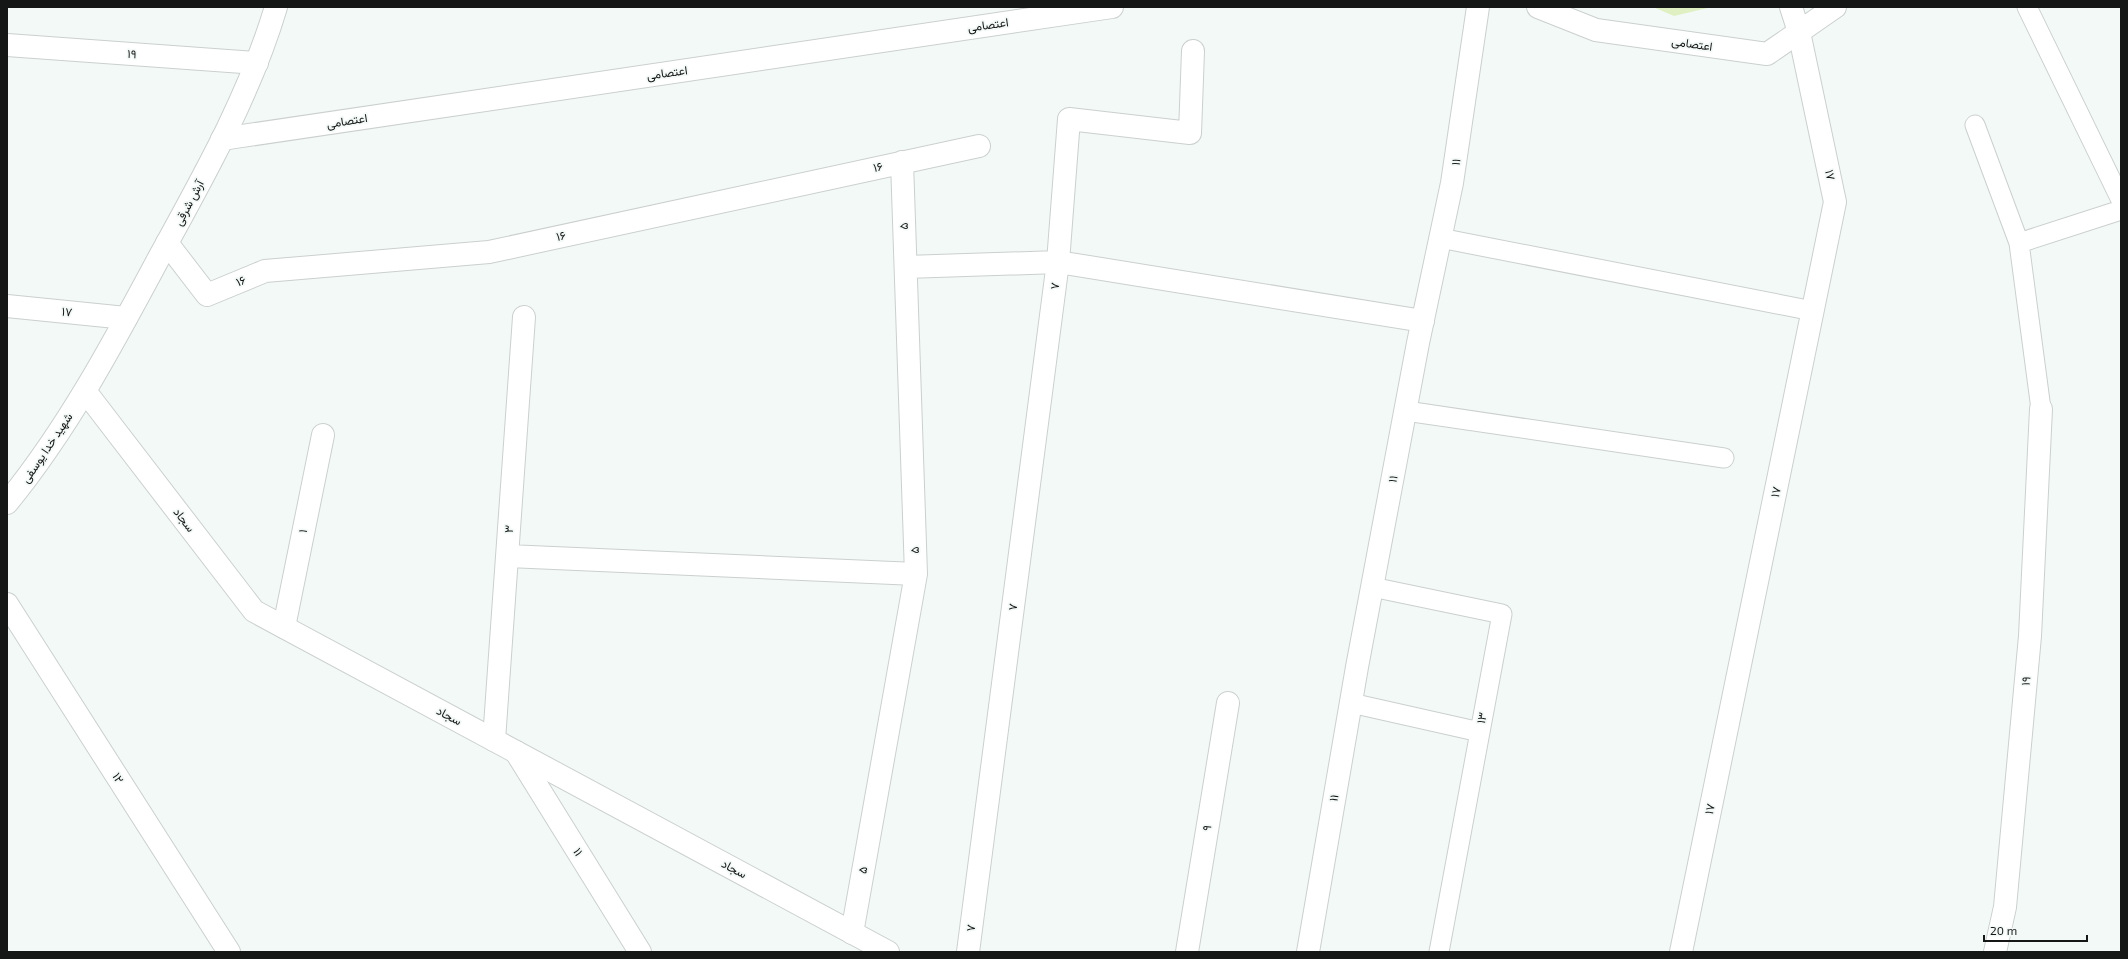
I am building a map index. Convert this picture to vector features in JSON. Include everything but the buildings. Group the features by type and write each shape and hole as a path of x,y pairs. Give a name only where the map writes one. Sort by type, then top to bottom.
{"street":[{"name":"آرش شرقی","path":"85,390 167,243 246,92 276,7"},
{"name":"اعتصامی","path":"222,139 1112,7"},
{"name":"۱۱","path":"1308,952 1372,587 1423,321 1452,182 1478,7"},
{"name":"اعتصامی","path":"1538,7 1596,30 1767,54 1835,7"},
{"name":"۱۷","path":"1681,952 1835,202 1799,32 1791,7"},
{"name":"۱۹","path":"7,45 256,63"},
{"name":"۷","path":"968,952 1058,262 1069,118 1190,133 1193,51"},
{"name":"۱۶","path":"167,243 207,295 265,271 490,252 978,146"},
{"name":"۵","path":"852,933 916,574 902,162"},
{"path":"906,267 1058,262 1423,321"},
{"name":"۱۷","path":"7,306 126,318"},
{"name":"۳","path":"494,740 524,317"},
{"name":"شهید خدا یوسفی","path":"7,503 36,467 85,390"},
{"name":"سجاد","path":"85,390 254,611 888,952"},
{"name":"۱۹","path":"1995,952 2006,907 2030,636 2041,408"},
{"name":"۱","path":"284,627 323,435"},
{"path":"507,556 916,574"},
{"name":"۱۲","path":"7,604 228,952"},
{"name":"۹","path":"1187,952 1228,703"},
{"name":"۱۱","path":"516,752 640,952"}],"lane":[{"path":"2028,7 2121,200"},
{"path":"1975,125 2019,243 2041,408"},
{"path":"2019,243 2121,210"},
{"path":"1440,238 1813,311"},
{"path":"1406,411 1724,458"},
{"name":"۱۳","path":"1372,587 1502,614 1439,952"},
{"path":"1351,702 1480,732"}],"green space":[{"path":"1653,7 1712,7 1674,16"}]}
